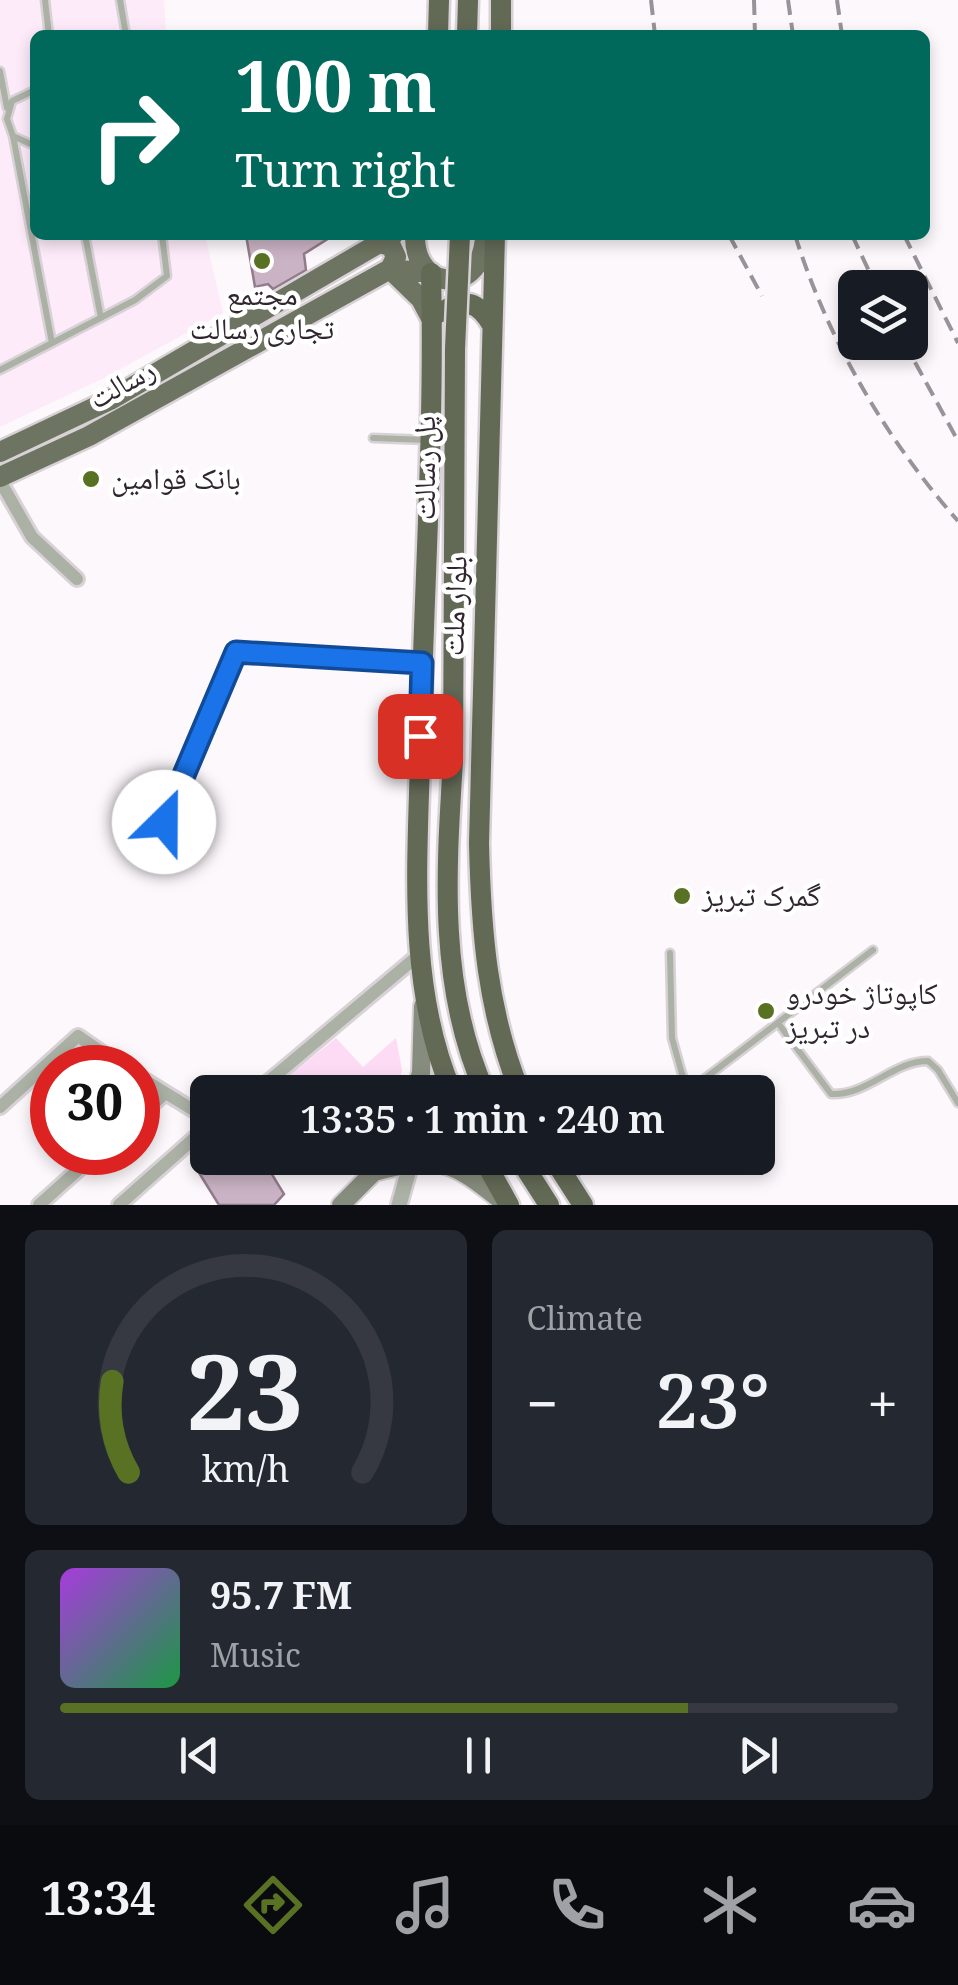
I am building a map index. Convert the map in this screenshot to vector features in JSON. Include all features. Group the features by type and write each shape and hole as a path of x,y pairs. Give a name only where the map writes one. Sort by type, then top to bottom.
{"highway":[{"path":"438,30 439,0"},
{"path":"468,0 468,30"},
{"path":"500,30 502,0"},
{"name":"پل رسالت","path":"460,240 447,922 464,1030 479,1075"},
{"name":"بلوار ملت","path":"494,240 485,270 492,325 480,930 489,995 513,1075"},
{"path":"431,274 417,881 424,986 447,1075"},
{"path":"432,322 460,302 477,306 492,325"},
{"path":"492,1175 508,1205"},
{"path":"530,1175 549,1205"},
{"path":"563,1175 583,1205"}],"main road":[{"name":"رسالت","path":"0,452 110,400 384,240"},
{"path":"387,240 396,257 390,269"},
{"path":"415,240 415,253 431,274"},
{"path":"390,269 459,279 485,270 485,240"},
{"path":"390,269 421,299 432,322"},
{"name":"رسالت","path":"0,479 90,436 390,269"},
{"path":"419,1075 424,986"},
{"path":"341,1205 370,1175"},
{"path":"469,1175 508,1205"}],"street":[{"path":"0,479 32,537 77,579"},
{"path":"149,856 236,652 422,663"},
{"path":"276,1075 420,954"},
{"path":"68,1045 78,1036 91,1045"},
{"path":"0,1107 30,1080"},
{"path":"160,1091 190,1111"},
{"path":"160,1098 164,1094"},
{"path":"126,1203 190,1141"},
{"path":"39,1205 72,1175"},
{"path":"399,1205 407,1175"}],"lane":[{"path":"45,0 49,30"},
{"path":"120,0 125,30"},
{"path":"0,72 8,110"},
{"path":"30,91 18,95 4,122 12,136 30,229"},
{"path":"12,136 30,144"},
{"path":"32,240 52,343"},
{"path":"86,240 101,318"},
{"path":"0,370 136,300 167,276 163,240"},
{"path":"373,438 430,440"},
{"path":"709,1075 874,950"},
{"path":"670,952 672,1038 682,1075"},
{"path":"778,1023 831,1094 858,1090 914,1060 928,1060 958,1103"},
{"path":"566,1180 573,1175"}],"shaded area":[{"path":"0,0 164,0 166,30 30,30 30,240 206,240 223,313 104,378 0,427"},
{"path":"336,1038 363,1067 396,1038 401,1075 290,1075"}],"building":[{"name":"مجتمع تجاری رسالت","path":"247,240 326,240 304,254 306,270 273,289 268,284 255,287"},
{"path":"200,1175 272,1175 284,1194 274,1205 219,1205"}],"railway":[{"path":"651,0 654,30"},
{"path":"754,0 755,30"},
{"path":"788,0 792,30"},
{"path":"837,0 841,30"},
{"path":"732,240 762,296"},
{"path":"797,240 824,312 861,386 906,456 958,521"},
{"path":"854,240 869,270"},
{"path":"906,240 958,343"},
{"path":"914,360 958,441"}],"place":[{"name":"مجتمع تجاری رسالت","path":"262,261"},
{"name":"بانک قوامین","path":"91,479"},
{"name":"گمرک تبریز","path":"682,896"},
{"name":"کاپوتاژ خودرو در تبریز","path":"766,1011"}],"route":[{"path":"164,822 236,652 422,663 420,736"}]}
